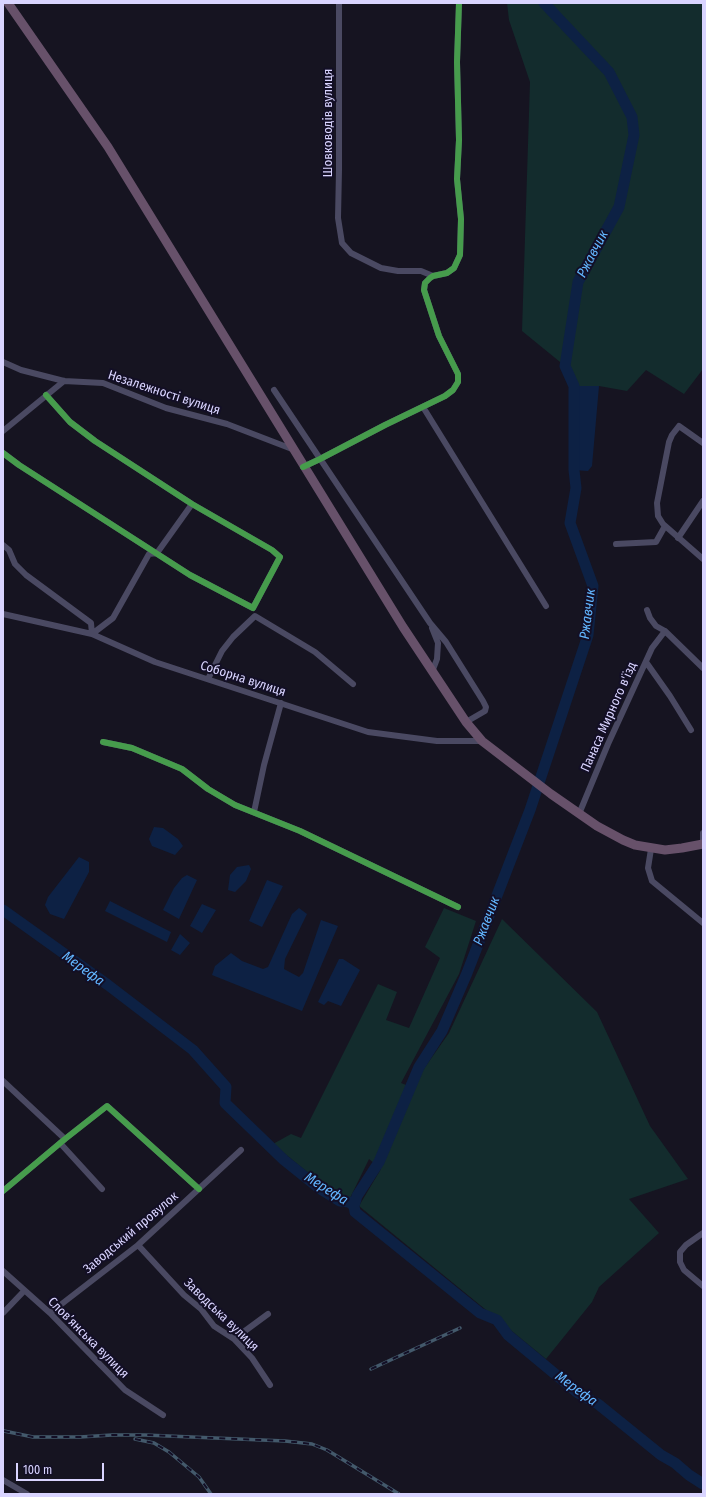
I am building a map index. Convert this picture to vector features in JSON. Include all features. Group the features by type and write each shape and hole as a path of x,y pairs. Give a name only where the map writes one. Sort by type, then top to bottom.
{"highway":[{"path":"8,3 108,147 399,621 466,722 482,741 524,775 579,814 623,840 665,850 703,844"}],"street":[{"name":"Шовководів вулиця","path":"339,3 338,218 342,243 351,253 380,268 398,271 421,271"},
{"path":"421,271 433,276 442,275 451,271 457,264 460,255 461,219 457,179 459,140 457,62 459,3"},
{"path":"303,466 320,459 445,396 453,390 458,382 458,374 439,336 424,293 425,278 421,271"},
{"path":"425,283 433,276"},
{"name":"Незалежності вулиця","path":"3,362 21,370 64,381 103,383 166,408 227,424 292,448"},
{"path":"3,430 64,381"},
{"path":"274,390 430,622 446,642 486,707 485,711 466,722"},
{"path":"46,395 70,422 95,441 192,504 272,550 280,557 253,608"},
{"path":"423,407 546,606"},
{"path":"703,443 679,426 669,442 657,503 658,516 665,526 703,559"},
{"path":"3,453 19,465 190,575 253,608 256,616 316,652 353,684"},
{"path":"678,538 703,501"},
{"path":"92,634 114,618 149,554 157,553 192,504"},
{"path":"616,544 656,542 665,526"},
{"path":"3,545 9,550 16,564 26,575 91,623 92,634"},
{"path":"647,610 650,618 656,626 664,631 703,668"},
{"name":"Соборна вулиця","path":"3,614 92,634 155,662 368,732 437,741 482,741"},
{"path":"208,680 222,651 233,637 256,616"},
{"path":"430,622 438,644 432,672"},
{"name":"Панаса Мирного в'їзд","path":"579,814 608,744 652,648 664,631"},
{"path":"646,662 670,696 690,730"},
{"path":"254,812 264,766 281,703"},
{"path":"103,742 132,748 182,769 208,789 235,805 300,831 458,907"},
{"path":"703,833 703,844"},
{"path":"652,848 648,868 652,881 703,923"},
{"path":"3,1081 63,1141 102,1189"},
{"path":"3,1191 107,1106 199,1190"},
{"name":"Заводський провулок","path":"50,1313 138,1245 241,1150"},
{"path":"703,1233 686,1245 680,1252 680,1262 684,1270 703,1286"},
{"name":"Заводська вулиця","path":"138,1245 184,1295 201,1309 214,1326 234,1339 252,1358 270,1385"},
{"name":"Слов’янська вулиця","path":"3,1271 50,1313 125,1390 163,1415"},
{"path":"3,1313 24,1291"},
{"path":"234,1339 268,1314"},
{"path":"3,1480 27,1494"}],"green space":[{"path":"507,3 703,3 703,369 684,394 646,370 627,391 599,386 574,386 565,366 522,331 530,82 509,20"},
{"path":"444,908 476,921 459,974 401,1083 411,1087 449,1033 502,919 597,1012 650,1126 688,1179 629,1199 659,1233 599,1287 592,1302 546,1359 359,1206 381,1169 369,1159 350,1198 339,1198 273,1144 291,1134 301,1138 378,984 397,992 386,1020 409,1028 440,958 425,947"}],"water":[{"path":"574,386 599,386 592,466 588,471 574,470"},
{"path":"154,827 163,828 178,839 183,846 175,855 152,846 149,839"},
{"path":"79,857 89,862 89,872 64,919 50,914 45,905 48,897"},
{"path":"249,865 251,869 246,881 235,892 228,890 230,875 237,867"},
{"path":"187,875 197,880 179,919 163,910 174,888 182,878"},
{"path":"267,880 283,886 262,927 249,921"},
{"path":"110,901 171,932 167,942 105,911"},
{"path":"202,904 216,910 202,933 190,926"},
{"path":"299,908 307,914 285,959 284,969 299,977 303,973 321,920 338,926 302,1011 212,975 215,966 231,953 242,961 263,969 268,967 292,914"},
{"path":"180,934 190,943 180,955 171,950"},
{"path":"339,959 343,959 360,970 341,1006 328,1001 324,1005 318,1002"}],"waterway":[{"name":"Ржавчик","path":"354,1206 357,1196 379,1162 419,1067 442,1031 467,973 530,810 588,635 593,586 570,523 576,488 574,470 574,386 565,366 578,282 619,207 634,135 632,117 609,72 544,3"},
{"name":"Мерефа","path":"3,910 108,985 193,1050 226,1087 225,1103 284,1160 319,1188 340,1201 349,1202 354,1206 355,1212 480,1313 497,1320 508,1335 578,1393 598,1404 661,1455 675,1463 703,1484"}],"railway":[{"path":"371,1369 460,1328"},
{"path":"4,1431 33,1437 145,1435 285,1441 312,1444 327,1450 399,1494"},
{"path":"135,1439 154,1443 169,1452 199,1477 211,1494"}],"cycle path":[{"path":"303,467 445,396 453,390 458,382 458,374 439,336 424,290 425,283 430,278 447,273 454,268 460,255 461,219 457,179 459,140 457,62 459,3"},
{"path":"3,453 19,465 190,575 253,608 280,557 272,550 192,504 95,441 70,422 46,395"},
{"path":"103,742 132,748 182,769 208,789 235,805 300,831 458,907"},
{"path":"3,1191 107,1106 199,1189"}]}
